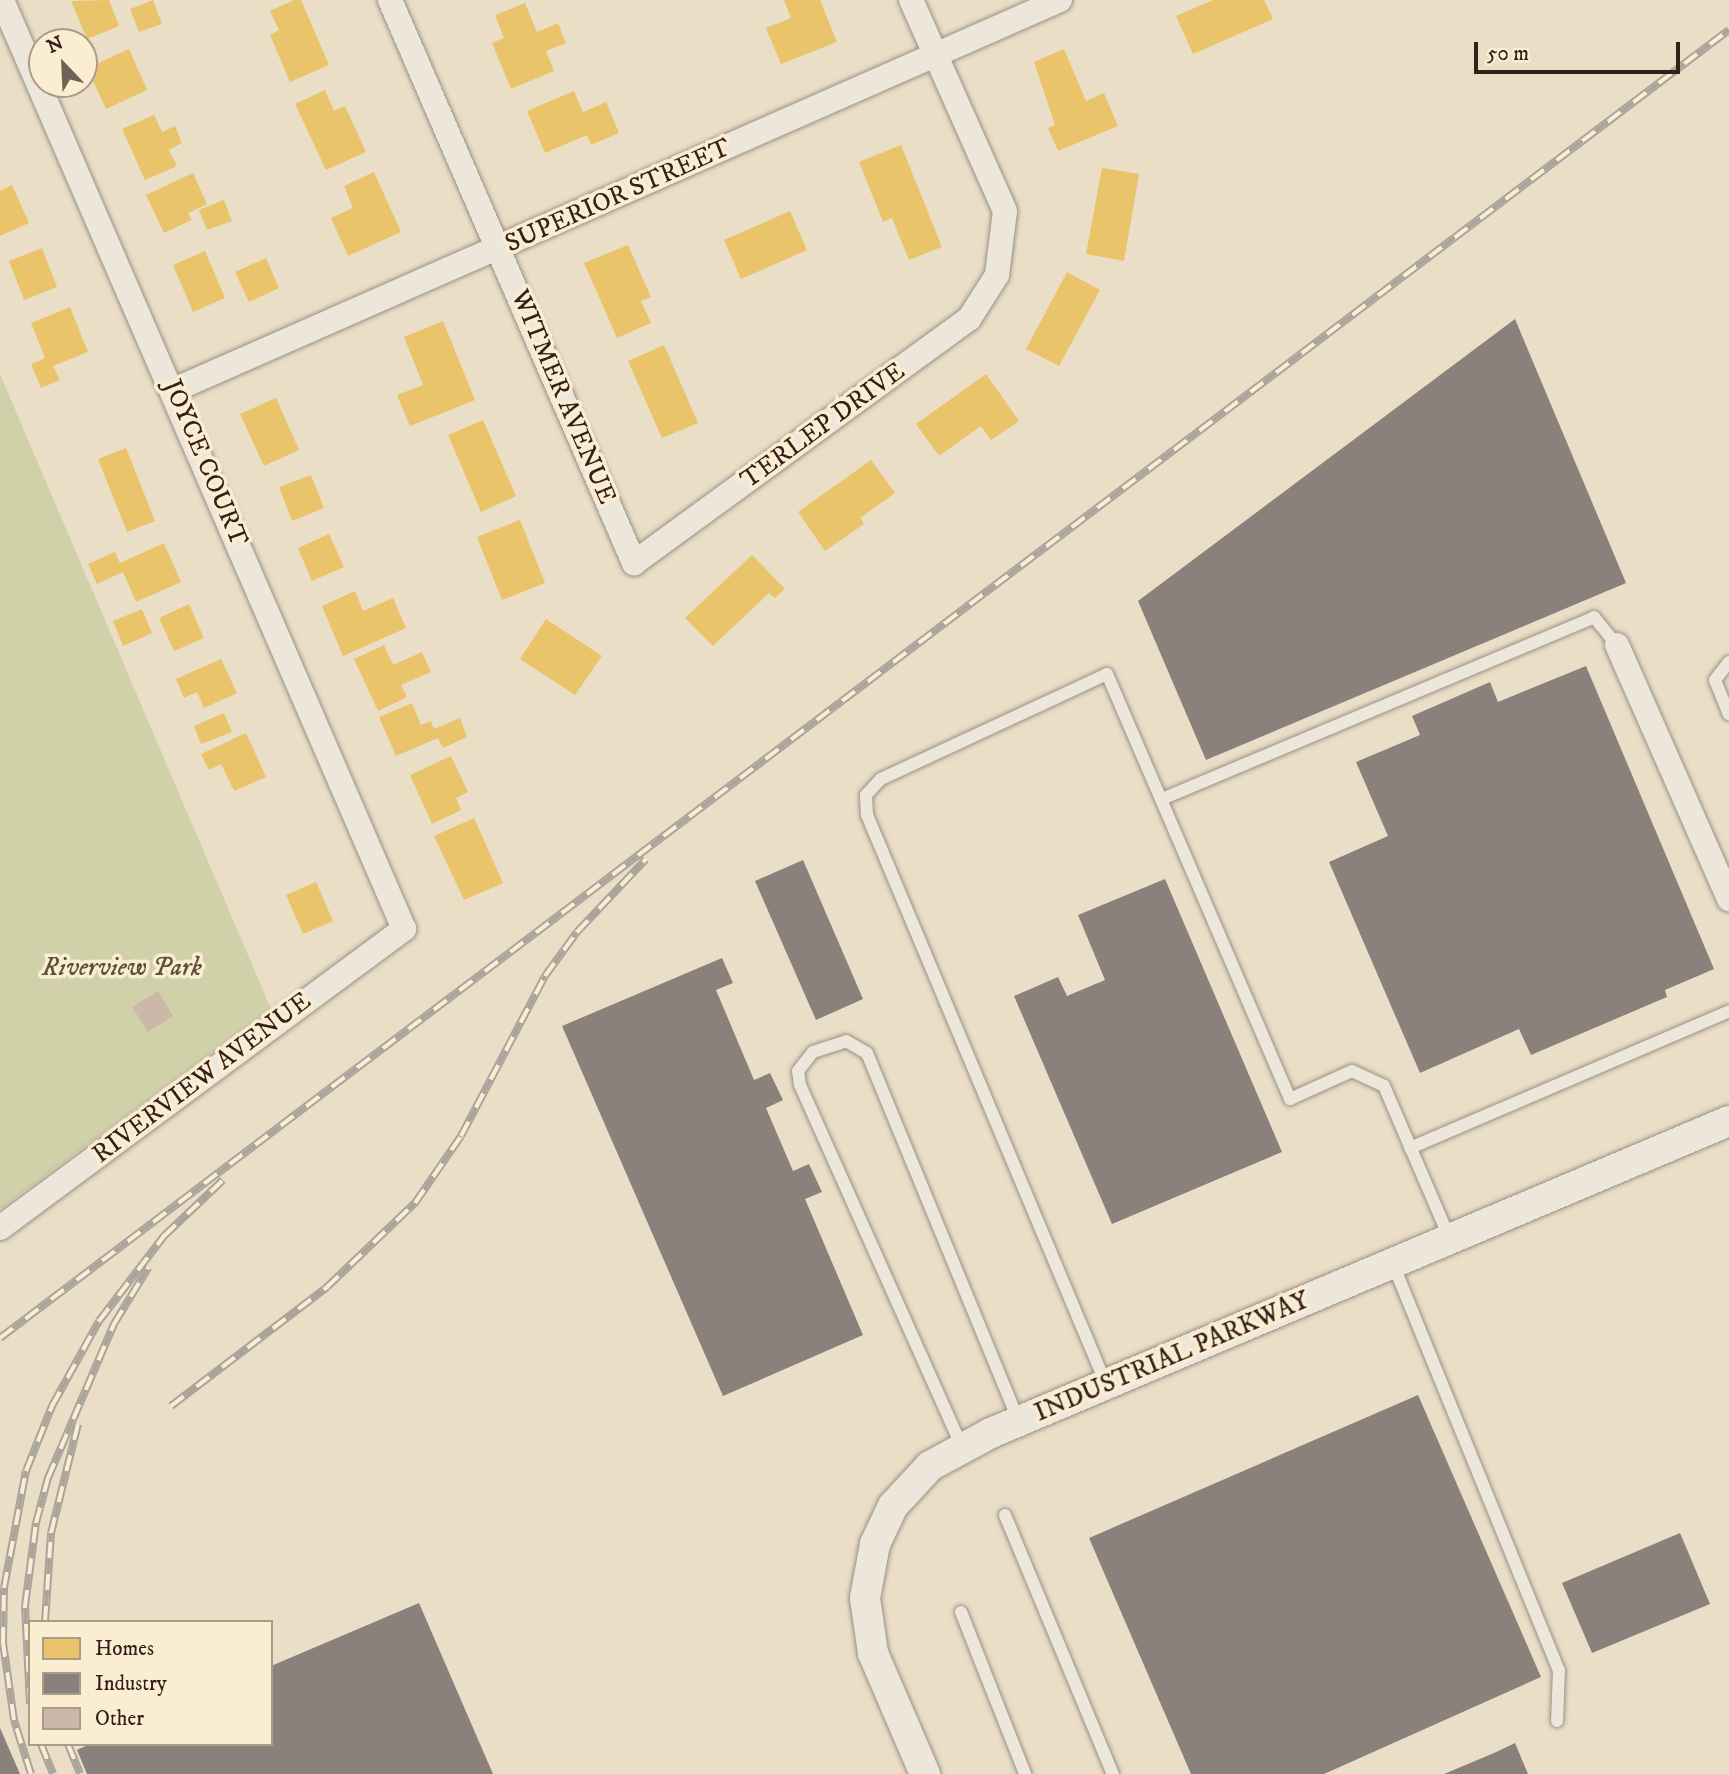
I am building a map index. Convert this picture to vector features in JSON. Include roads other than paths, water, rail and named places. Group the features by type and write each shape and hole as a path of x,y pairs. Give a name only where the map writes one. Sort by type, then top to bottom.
{"street":[{"name":"JOYCE COURT","path":"2,0 174,390 404,929"},
{"name":"WITMER AVENUE","path":"390,0 634,563"},
{"path":"911,0 935,56"},
{"name":"SUPERIOR STREET","path":"174,390 1060,0"},
{"name":"TERLEP DRIVE","path":"634,563 969,319 998,275 1004,211 935,56"},
{"path":"1617,645 1729,899"},
{"name":"RIVERVIEW AVENUE","path":"0,1228 404,929"},
{"name":"INDUSTRIAL PARKWAY","path":"925,1774 873,1653 865,1598 875,1544 893,1506 930,1466 962,1447 1019,1421 1729,1122"}],"lane":[{"path":"1161,799 1594,617 1617,645"},
{"path":"1729,662 1715,680 1729,714"},
{"path":"1107,1384 877,839 867,814 866,795 881,779 1107,674 1290,1098 1352,1071 1384,1086 1450,1239"},
{"path":"1410,1148 1729,1011"},
{"path":"962,1447 800,1085 798,1070 813,1052 846,1041 867,1053 1019,1421"},
{"path":"1393,1264 1559,1670 1557,1721"},
{"path":"1005,1516 1114,1774"},
{"path":"961,1612 1025,1774"}],"railway":[{"path":"0,1338 1729,30"},
{"path":"171,1406 327,1287 415,1203 461,1136 545,976 577,932 646,859"},
{"path":"31,1774 14,1720 3,1643 4,1588 26,1471 52,1406 99,1321 164,1236 223,1180"},
{"path":"28,1665 25,1606 36,1523 48,1478 114,1324 148,1268"},
{"path":"45,1620 51,1533 78,1424"},
{"path":"42,1746 53,1774"},
{"path":"69,1746 80,1774"}],"park label":[{"name":"Riverview Park","path":"122,968"}]}
